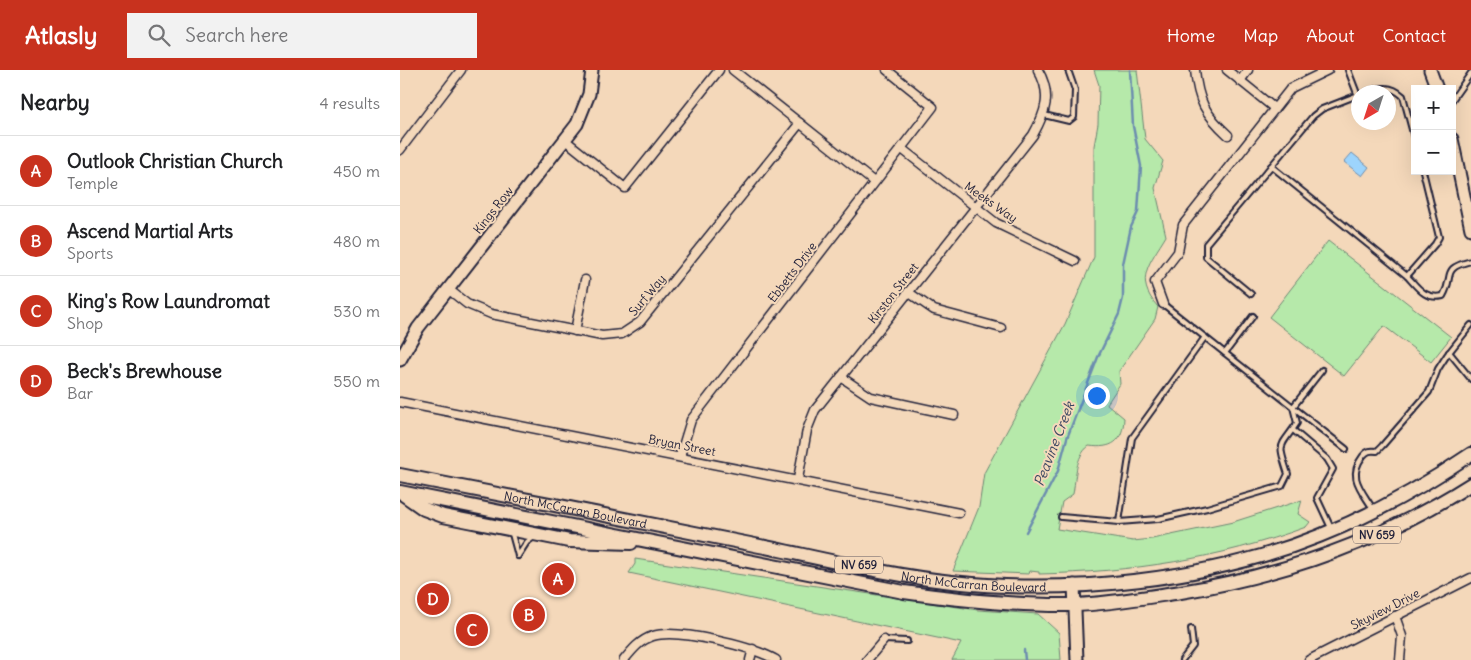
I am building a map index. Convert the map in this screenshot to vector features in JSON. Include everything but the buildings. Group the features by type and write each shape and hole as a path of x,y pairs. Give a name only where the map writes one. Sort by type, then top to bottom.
{"main road":[{"name":"Kings Row","path":"400,360 410,339 577,124 585,107 592,70"},
{"path":"1434,72 1436,85"},
{"path":"1456,159 1471,229"},
{"name":"North McCarran Boulevard","path":"400,475 901,575 997,586 1074,585 1116,583 1192,572 1278,550 1332,530 1374,511 1471,454"},
{"name":"North McCarran Boulevard","path":"400,492 904,592 965,600 1074,605 1146,598 1202,589 1278,572 1317,559 1388,530 1471,484"},
{"path":"400,492 434,514 504,528 580,542 670,545"},
{"path":"1074,585 1078,660"}],"street":[{"path":"400,150 461,70"},
{"path":"565,140 625,188 719,70"},
{"path":"733,70 874,182"},
{"name":"Ebbetts Drive","path":"680,456 691,420 933,107 887,70"},
{"path":"1038,70 1046,88 1047,98 1044,115"},
{"path":"1195,70 1200,101 1206,112 1228,135"},
{"path":"1227,70 1274,108"},
{"path":"1240,81 1248,70"},
{"path":"1163,304 1155,282 1178,252 1183,225 1291,88 1328,70"},
{"name":"Kirston Street","path":"798,479 810,420 815,410 1033,135 1044,115"},
{"name":"Surf Way","path":"448,289 468,304 491,314 575,331 612,336 622,334 640,322 800,123"},
{"name":"Meeks Way","path":"902,148 996,223 1075,261"},
{"path":"575,331 585,280"},
{"path":"908,292 934,310 1001,328"},
{"path":"841,377 871,397 954,414"},
{"name":"Bryan Street","path":"400,402 798,479 959,513"},
{"name":"Skyview Drive","path":"1309,660 1471,578"},
{"path":"1395,616 1402,636 1400,660"},
{"path":"624,660 642,641 662,634 679,634 753,649 776,660"},
{"path":"867,660 884,640"},
{"path":"750,660 753,649"}],"lane":[{"path":"1044,115 1069,121 1074,117 1075,90 1068,70"},
{"path":"1348,70 1354,85"},
{"path":"1456,94 1471,73"},
{"path":"1396,92 1403,96 1412,130"},
{"path":"1251,294 1206,257 1206,244 1313,116 1322,109 1351,98"},
{"path":"1271,166 1407,276 1424,294 1433,298 1443,296 1447,288 1449,273 1454,267 1471,261"},
{"path":"1407,276 1435,244 1439,236 1424,175"},
{"path":"1163,304 1346,449"},
{"path":"1225,353 1252,316"},
{"path":"1469,327 1471,334"},
{"path":"1374,511 1357,481 1354,472 1356,466 1366,452 1371,450 1377,451 1382,446 1429,392 1438,369 1469,327"},
{"path":"1119,522 1132,438 1205,337"},
{"path":"1449,352 1471,379"},
{"path":"1293,408 1322,370"},
{"path":"1061,516 1119,522 1158,519 1278,488 1288,478 1280,450 1284,439 1297,423 1293,408"},
{"path":"1293,430 1327,458 1333,470 1317,498 1332,530"},
{"path":"504,528 515,538 518,556 527,542 538,534"},
{"path":"1182,660 1193,646 1191,629"},
{"path":"884,640 907,641"}],"green space":[{"path":"1094,70 1137,70 1145,139 1163,161 1155,188 1166,236 1150,263 1145,279 1146,288 1158,307 1155,319 1119,371 1120,384 1107,404 1124,418 1121,433 1119,438 1110,445 1089,446 1084,450 1077,468 1073,494 1062,502 1057,529 1133,541 1152,539 1233,522 1302,500 1298,514 1310,522 1306,527 1241,548 1141,567 1039,574 1039,572 1030,571 1029,574 953,571 979,507 984,473 1065,324 1094,257 1094,146 1098,124 1099,85"},
{"path":"1328,241 1451,337 1431,362 1384,326 1344,376 1269,317"},
{"path":"635,559 978,610 1038,614 1059,633 1061,660 952,660 961,643 629,573 635,564"}],"water":[{"path":"1352,153 1369,167 1362,176 1344,162"}],"waterway":[{"name":"Peavine Creek","path":"1026,532 1058,471 1067,438 1098,357 1119,314 1123,298 1123,264 1131,227 1138,212 1141,166 1133,126 1130,70"},
{"name":"Peavine Creek","path":"1024,650 1025,660"}],"place":[{"name":"Outlook Christian Church","path":"558,579"},
{"name":"Beck's Brewhouse","path":"433,599"},
{"name":"Ascend Martial Arts","path":"529,615"},
{"name":"King's Row Laundromat","path":"472,630"}]}
